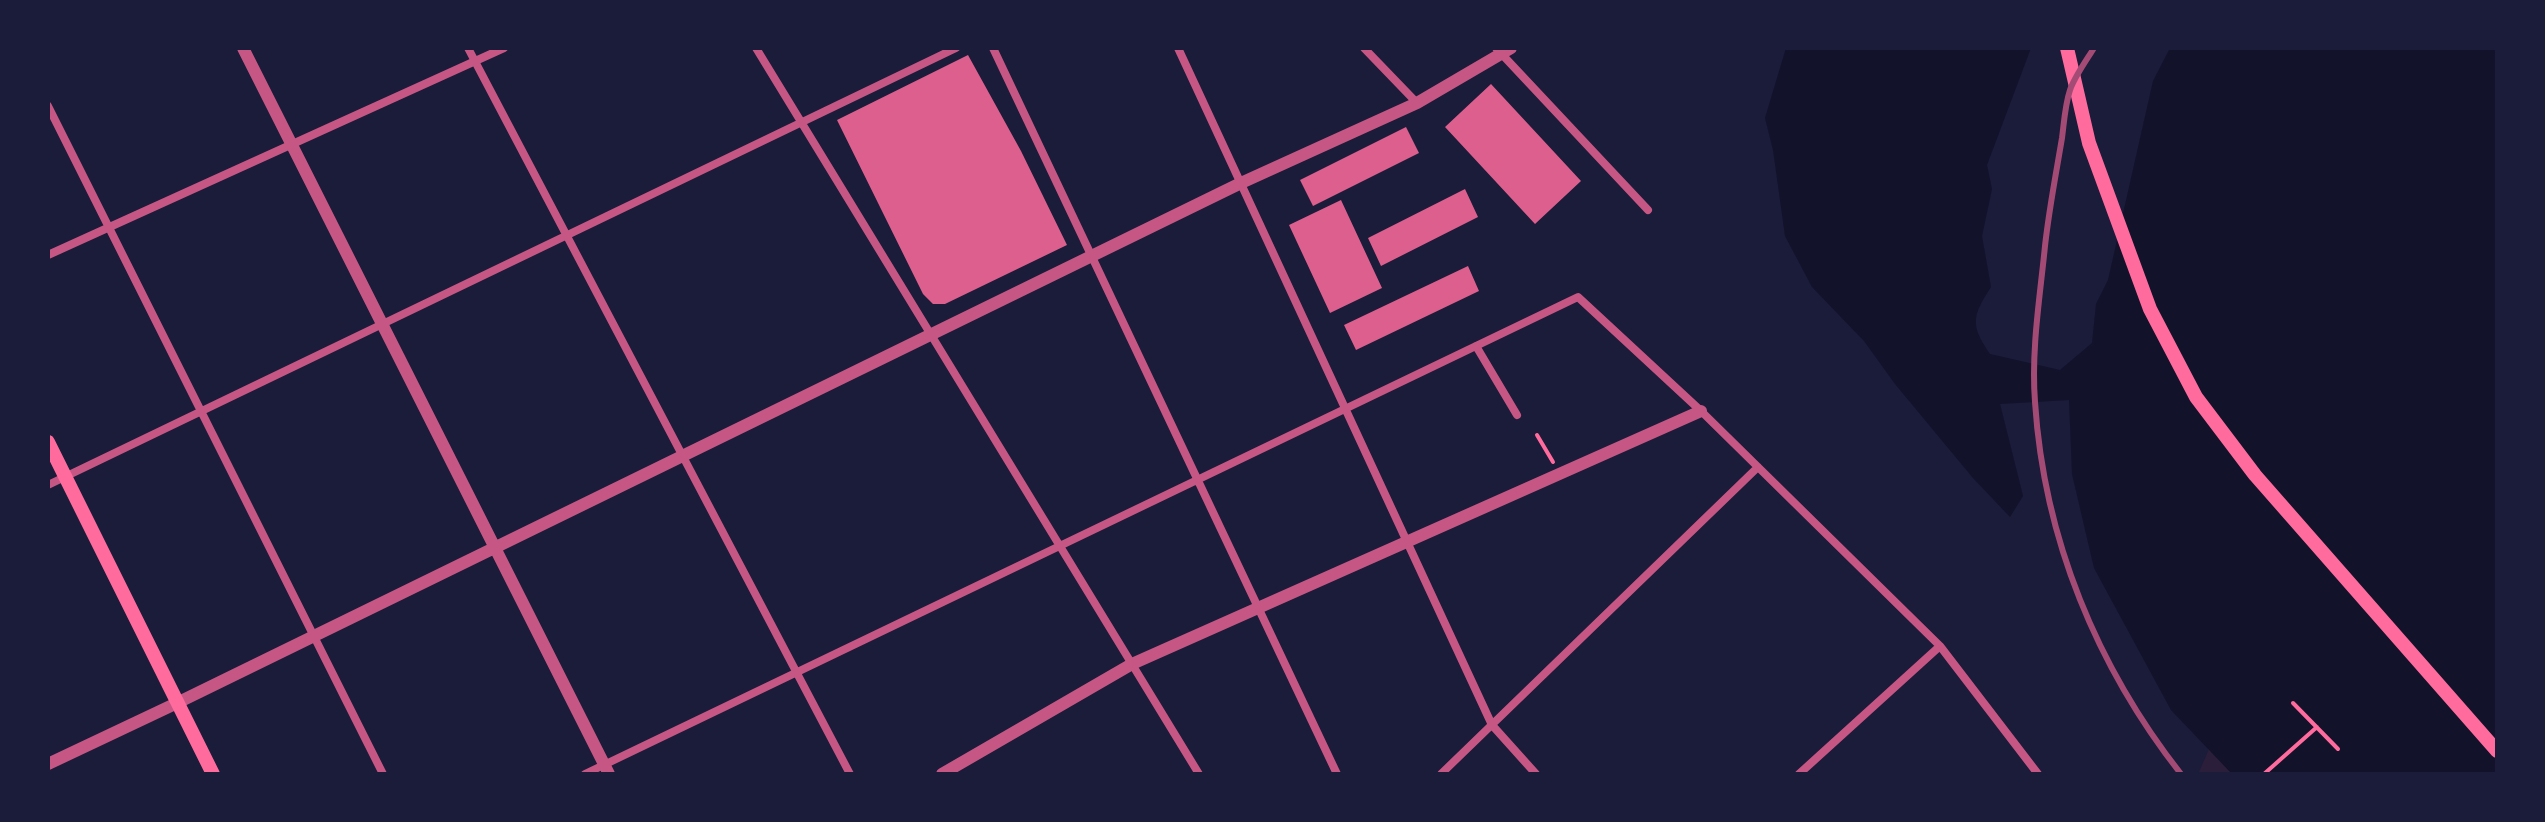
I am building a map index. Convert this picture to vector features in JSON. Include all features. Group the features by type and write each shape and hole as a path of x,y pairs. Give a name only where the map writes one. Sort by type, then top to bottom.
{"main road":[{"path":"2067,48 2089,143 2114,212 2150,309 2196,397 2255,475 2497,751"},
{"path":"48,442 213,774"}],"street":[{"path":"243,48 606,769"},
{"path":"468,48 850,774"},
{"path":"48,255 504,48"},
{"path":"756,48 1199,774"},
{"path":"48,485 956,48"},
{"path":"993,48 1337,774"},
{"path":"1178,48 1492,725 1536,774"},
{"path":"1364,48 1417,103"},
{"path":"48,764 1241,183 1417,103 1503,50 1648,210"},
{"path":"48,106 383,774"},
{"path":"585,774 606,769 796,673 1578,297 1701,411 1940,646 2038,774"},
{"path":"1476,346 1517,415"},
{"path":"942,774 1132,664 1701,411"},
{"path":"1441,774 1758,467"},
{"path":"1799,774 1940,646"}],"path":[{"path":"1537,435 1560,474"},
{"path":"2293,703 2338,749"},
{"path":"2264,774 2317,727"}],"shaded area":[{"path":"1786,48 2031,48 1987,165 1992,189 1982,236 1991,287 1976,320 1979,335 1990,354 2060,370 2092,343 2096,304 2108,280 2153,81 2170,48 2497,48 2497,774 2232,774 2171,710 2094,568 2072,474 2069,400 2000,404 2023,496 2010,517 1973,478 1895,384 1864,341 1812,287 1785,236 1773,150 1765,118"},
{"path":"2209,749 2232,774 2198,774"}],"building":[{"path":"968,55 1021,151 1067,245 945,304 933,304 923,294 837,120"},
{"path":"1491,84 1581,181 1535,224 1445,127"},
{"path":"1406,127 1419,153 1313,206 1300,180"},
{"path":"1465,189 1478,217 1381,266 1368,238"},
{"path":"1341,200 1382,288 1330,313 1289,225"},
{"path":"1468,266 1479,291 1356,350 1344,325"}],"railway":[{"path":"2094,48 2068,96 2047,232 2034,363 2040,453 2063,552 2100,645 2124,690 2181,774"}]}
